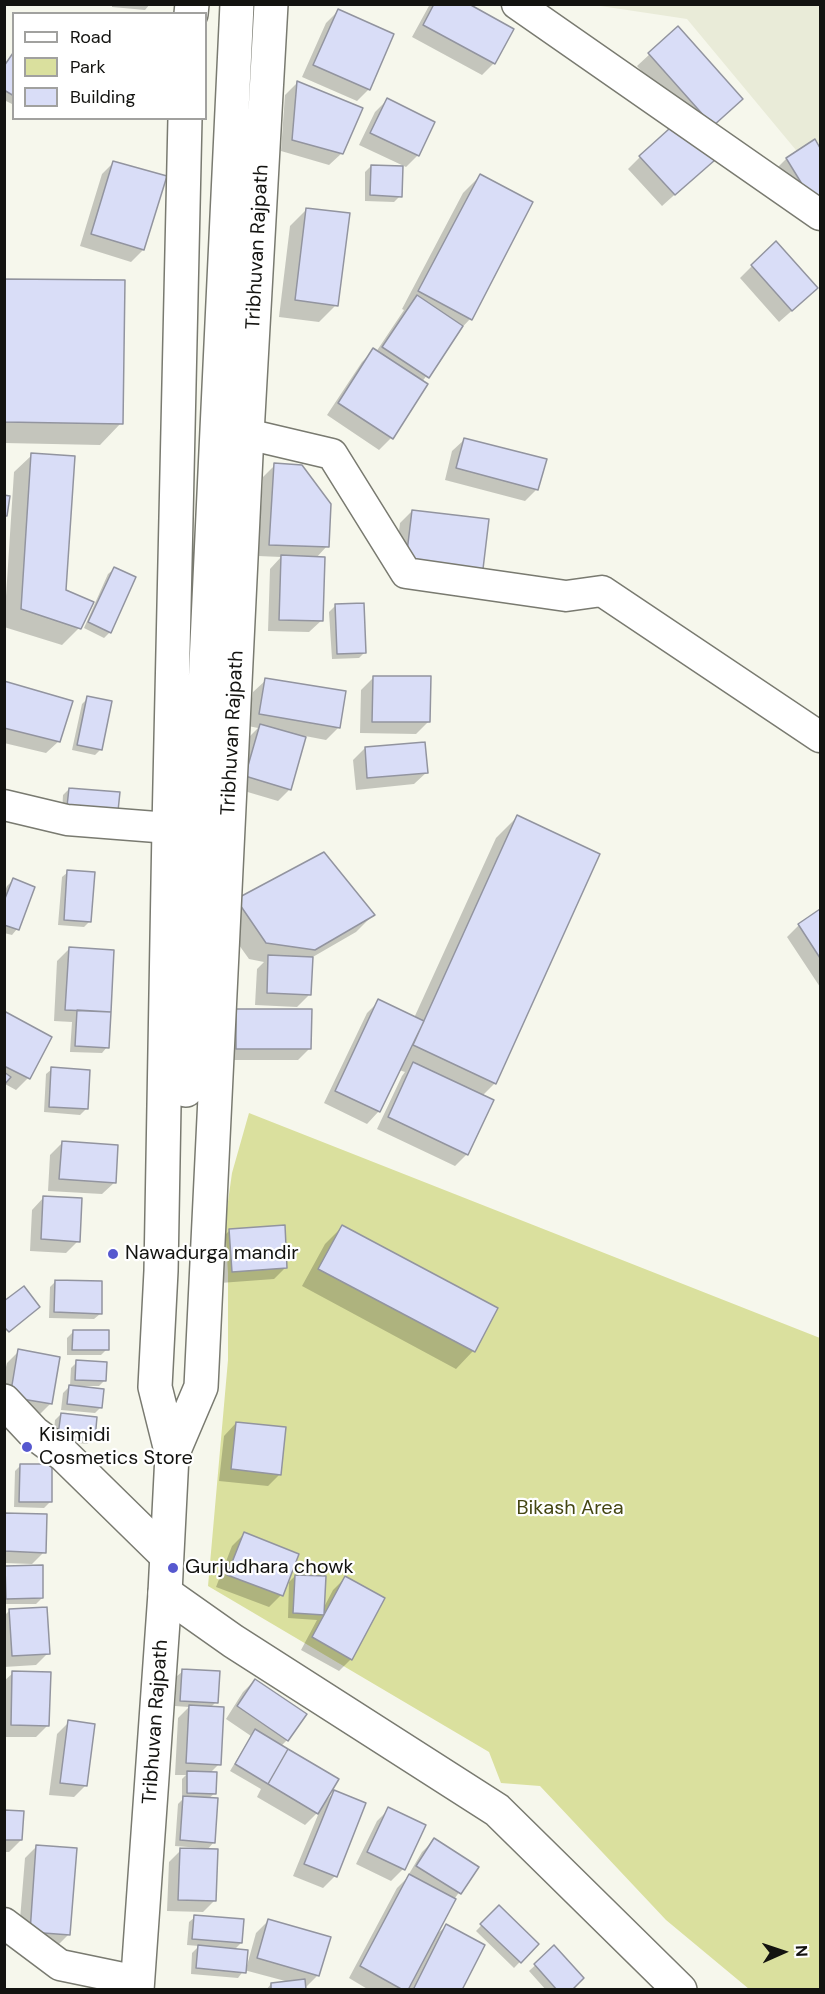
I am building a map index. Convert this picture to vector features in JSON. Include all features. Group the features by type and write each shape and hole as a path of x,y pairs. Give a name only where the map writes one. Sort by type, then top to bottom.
{"main road":[{"path":"161,1271 180,1214 237,4"},
{"name":"Tribhuvan Rajpath","path":"172,1455 201,1387 247,435 271,4"},
{"name":"Tribhuvan Rajpath","path":"137,1985 165,1593 172,1455 155,1387 161,1271 185,120"},
{"path":"4,1401 34,1433 64,1455 166,1555"},
{"path":"165,1593 233,1641 497,1810 680,1989"}],"street":[{"path":"517,4 820,215"},
{"path":"247,435 332,454 406,573 566,596 602,591 820,737"},
{"path":"4,806 67,820 169,828"},
{"path":"4,1923 60,1965 137,1985"}],"shaded area":[{"path":"594,5 820,5 820,179 687,19"}],"green space":[{"name":"Bikash Area","path":"249,1113 820,1338 820,1989 749,1989 666,1920 540,1786 501,1783 489,1752 208,1586 228,1360 228,1274 225,1223 232,1173"}],"building":[{"path":"434,4 469,4 514,29 495,64 423,25"},
{"path":"338,9 394,34 370,90 313,65"},
{"path":"678,26 743,99 713,126 648,53"},
{"path":"12,54 12,95 4,90 4,66"},
{"path":"297,81 363,108 343,154 292,140"},
{"path":"387,98 435,122 419,156 370,133"},
{"path":"679,120 715,160 675,195 639,156"},
{"path":"815,139 820,148 820,197 813,202 786,158"},
{"path":"113,161 167,176 144,250 91,234"},
{"path":"371,165 403,166 402,197 370,195"},
{"path":"480,174 533,202 472,320 418,291"},
{"path":"306,208 350,213 338,306 295,300"},
{"path":"776,241 818,288 792,311 751,265"},
{"path":"4,279 125,280 123,424 4,422"},
{"path":"417,295 463,326 429,378 382,347"},
{"path":"373,348 428,384 393,439 338,403"},
{"path":"464,438 547,459 538,490 456,468"},
{"path":"31,453 75,456 66,590 94,602 81,629 21,609"},
{"path":"274,463 302,465 331,504 329,547 269,545"},
{"path":"4,495 10,496 7,516 4,516"},
{"path":"412,510 489,519 483,569 406,560"},
{"path":"281,555 325,557 323,621 279,620"},
{"path":"114,567 136,577 111,633 88,622"},
{"path":"364,603 366,653 337,654 335,604"},
{"path":"373,676 431,676 430,722 372,722"},
{"path":"265,678 346,691 340,728 259,714"},
{"path":"4,681 73,701 60,742 4,728"},
{"path":"87,696 112,701 102,750 77,745"},
{"path":"260,724 306,737 291,790 245,776"},
{"path":"425,742 428,773 367,778 365,747"},
{"path":"69,788 120,792 118,811 67,806"},
{"path":"517,815 600,854 496,1084 413,1045"},
{"path":"324,852 375,915 315,950 266,943 236,899"},
{"path":"67,870 95,872 91,922 64,920"},
{"path":"13,878 35,887 19,930 4,925 4,901"},
{"path":"820,909 820,958 798,924"},
{"path":"69,947 114,950 111,1012 65,1010"},
{"path":"268,955 313,957 311,995 267,993"},
{"path":"378,999 424,1021 380,1112 335,1091"},
{"path":"236,1009 312,1009 311,1049 236,1049"},
{"path":"77,1010 111,1012 109,1048 75,1046"},
{"path":"4,1011 52,1037 30,1079 4,1066"},
{"path":"413,1062 494,1100 468,1155 388,1117"},
{"path":"51,1067 90,1070 88,1109 49,1107"},
{"path":"4,1072 11,1077 4,1085"},
{"path":"62,1141 118,1145 116,1183 59,1179"},
{"path":"43,1196 82,1198 80,1242 41,1239"},
{"path":"285,1225 287,1268 232,1272 229,1229"},
{"path":"342,1225 498,1308 475,1352 318,1269"},
{"path":"55,1280 102,1281 102,1314 54,1312"},
{"path":"24,1286 40,1307 9,1332 4,1327 4,1301"},
{"path":"73,1330 109,1330 109,1350 72,1350"},
{"path":"18,1349 60,1357 52,1404 10,1397"},
{"path":"76,1360 107,1362 106,1381 75,1380"},
{"path":"69,1385 104,1389 102,1408 67,1404"},
{"path":"61,1413 97,1417 95,1439 58,1435"},
{"path":"236,1422 286,1427 281,1475 231,1469"},
{"path":"20,1464 52,1464 52,1502 19,1502"},
{"path":"4,1513 47,1514 46,1553 4,1551"},
{"path":"244,1532 299,1554 283,1596 227,1575"},
{"path":"43,1565 43,1598 6,1599 5,1566"},
{"path":"295,1575 326,1576 324,1615 293,1613"},
{"path":"345,1576 385,1598 352,1660 312,1637"},
{"path":"47,1607 50,1654 12,1656 9,1609"},
{"path":"182,1669 220,1671 218,1703 180,1701"},
{"path":"12,1671 51,1672 49,1726 11,1725"},
{"path":"255,1679 307,1714 288,1741 237,1706"},
{"path":"189,1705 224,1707 221,1765 186,1763"},
{"path":"68,1720 95,1724 87,1786 60,1783"},
{"path":"255,1729 288,1749 268,1784 235,1764"},
{"path":"288,1749 339,1779 318,1814 268,1784"},
{"path":"187,1771 217,1772 216,1794 187,1793"},
{"path":"334,1790 366,1803 337,1877 304,1864"},
{"path":"183,1796 218,1798 215,1843 180,1840"},
{"path":"388,1807 426,1825 405,1870 367,1852"},
{"path":"4,1810 24,1811 22,1840 4,1840"},
{"path":"434,1838 479,1867 461,1894 416,1866"},
{"path":"36,1845 77,1848 70,1935 30,1932"},
{"path":"180,1848 218,1849 216,1901 178,1900"},
{"path":"409,1874 456,1899 408,1990 403,1990 360,1966"},
{"path":"499,1905 539,1944 521,1963 480,1924"},
{"path":"194,1915 244,1919 242,1943 192,1939"},
{"path":"268,1919 331,1937 319,1976 257,1958"},
{"path":"446,1924 485,1945 462,1990 413,1990"},
{"path":"198,1945 248,1950 246,1973 196,1968"},
{"path":"554,1945 584,1978 572,1990 557,1990 534,1964"},
{"path":"305,1979 306,1990 271,1990 271,1983"}],"place":[{"name":"Nawadurga mandir","path":"113,1254"},
{"name":"Kisimidi Cosmetics Store","path":"27,1447"},
{"name":"Gurjudhara chowk","path":"173,1568"}]}
